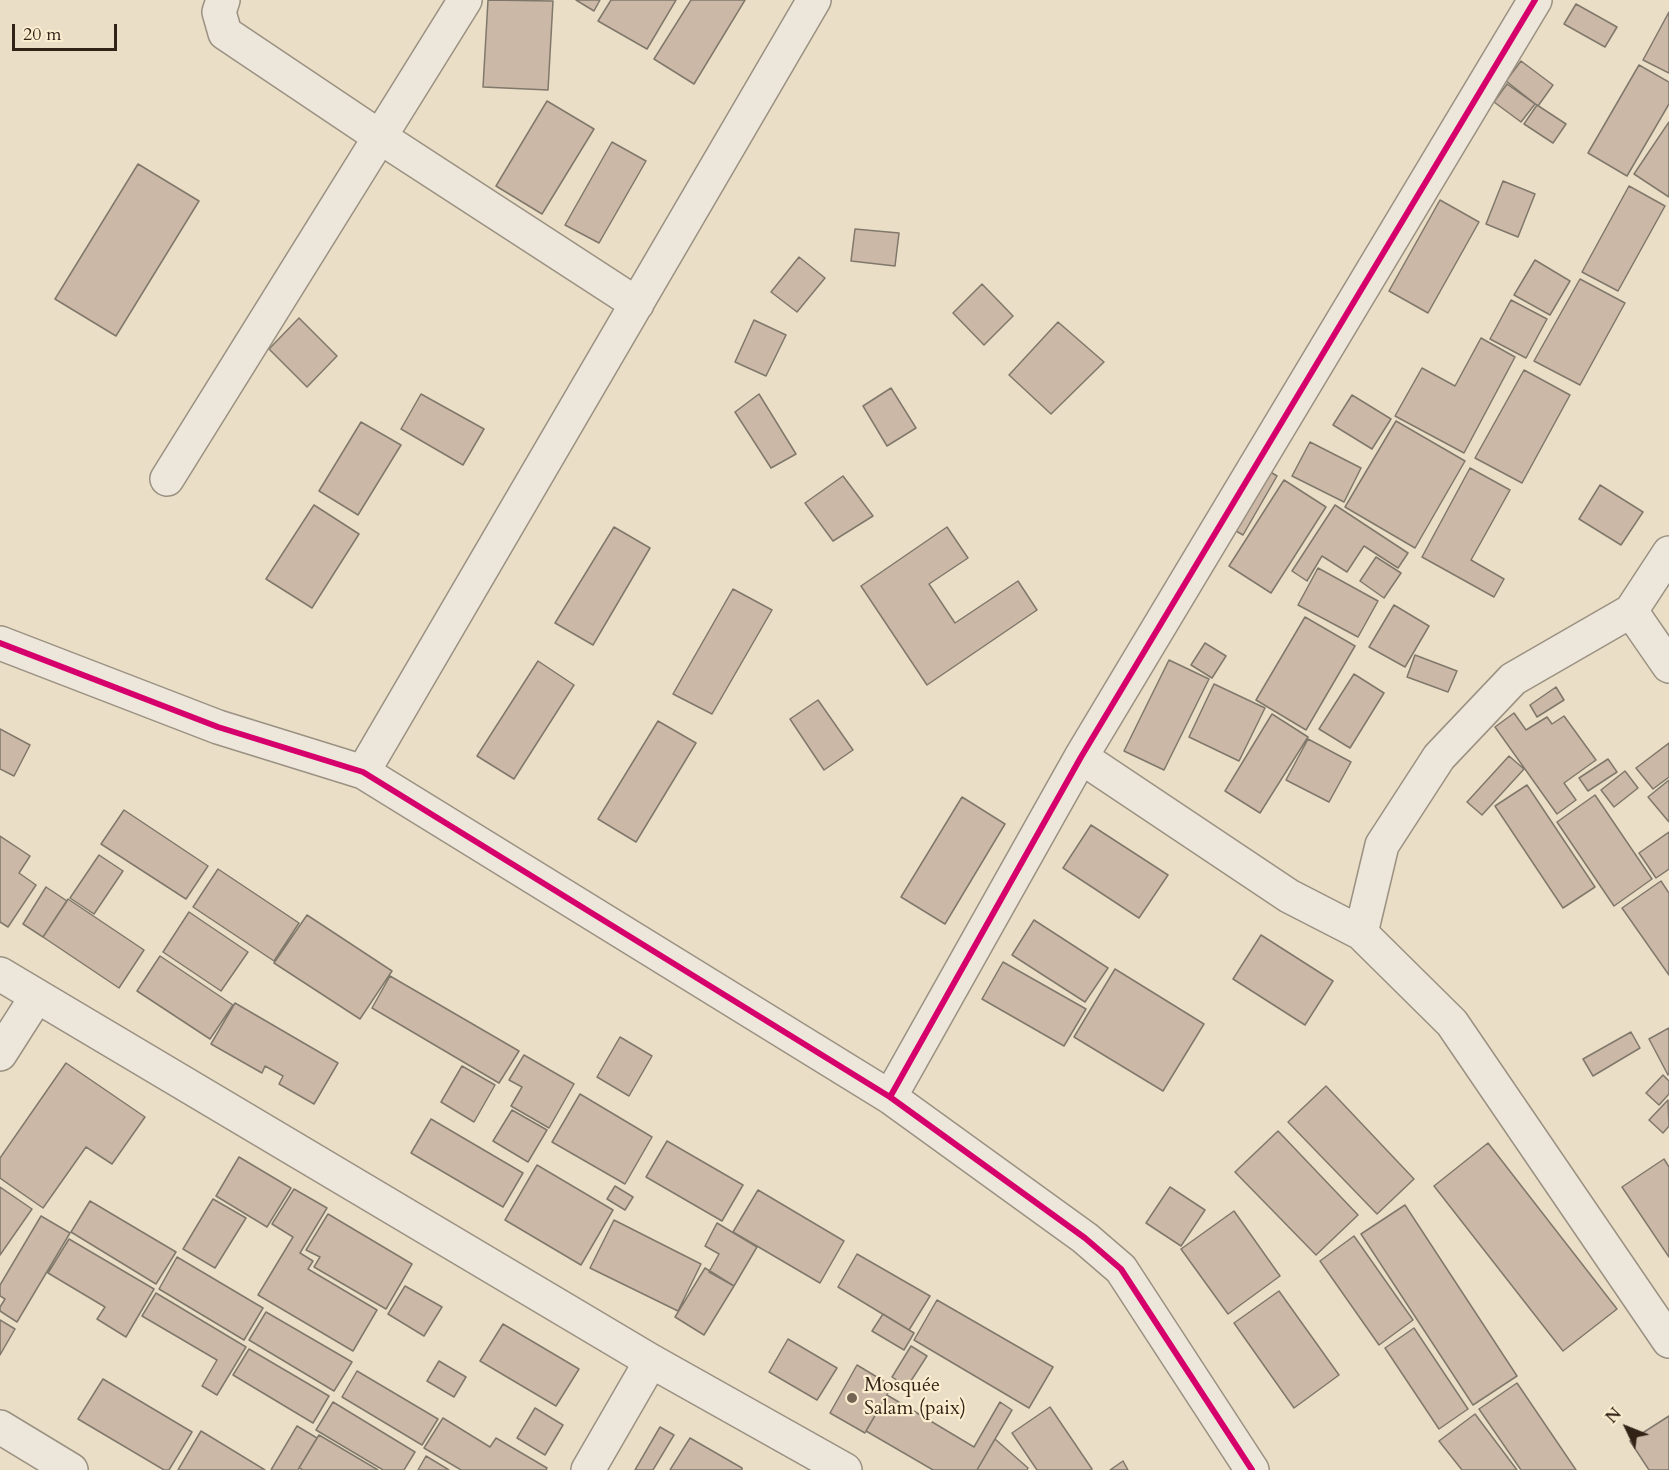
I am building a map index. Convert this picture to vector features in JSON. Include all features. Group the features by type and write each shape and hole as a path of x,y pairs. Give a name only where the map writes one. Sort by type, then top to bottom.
{"street":[{"path":"223,0 219,12 225,33 637,304"},
{"path":"167,479 465,0"},
{"path":"363,772 814,0"},
{"path":"890,1097 1081,758 1535,0"},
{"path":"1361,933 1382,845 1439,757 1513,679 1631,611 1669,554"},
{"path":"1631,611 1669,666"},
{"path":"0,643 218,727 363,772 890,1097 1085,1238 1121,1269 1252,1470"},
{"path":"1081,758 1289,896 1361,933 1452,1023 1669,1341"},
{"path":"0,974 651,1361 845,1470"},
{"path":"0,1054 37,996"},
{"path":"588,1470 651,1361"},
{"path":"0,1427 70,1470"}],"building":[{"path":"488,0 553,1 548,90 483,87"},
{"path":"576,0 600,0 594,11"},
{"path":"611,0 676,0 647,49 598,21"},
{"path":"691,0 745,0 694,84 654,59"},
{"path":"1576,4 1617,27 1605,47 1564,24"},
{"path":"1669,12 1669,73 1643,60"},
{"path":"1521,61 1553,85 1538,106 1506,81"},
{"path":"1639,65 1669,82 1669,104 1627,176 1588,153"},
{"path":"1507,84 1535,104 1521,122 1494,102"},
{"path":"547,101 594,129 542,214 496,186"},
{"path":"1537,105 1566,124 1553,143 1524,124"},
{"path":"1669,122 1669,197 1634,174"},
{"path":"612,142 646,161 599,243 565,225"},
{"path":"138,164 199,201 116,336 55,299"},
{"path":"1503,181 1535,194 1518,237 1486,224"},
{"path":"1629,186 1665,206 1618,291 1582,272"},
{"path":"1440,200 1479,222 1428,313 1389,291"},
{"path":"855,229 899,233 895,266 851,261"},
{"path":"799,257 825,278 797,312 771,292"},
{"path":"1535,260 1570,281 1550,315 1514,295"},
{"path":"1580,279 1625,303 1580,385 1534,361"},
{"path":"982,284 1013,316 984,345 953,313"},
{"path":"1511,300 1547,319 1526,358 1490,339"},
{"path":"299,318 337,356 307,387 269,349"},
{"path":"754,320 786,335 766,376 735,362"},
{"path":"1058,322 1104,362 1051,414 1009,375"},
{"path":"1481,338 1515,357 1464,453 1395,416 1422,368 1455,386"},
{"path":"1524,370 1570,395 1522,483 1475,458"},
{"path":"891,388 916,428 887,446 863,406"},
{"path":"421,394 484,429 463,465 401,429"},
{"path":"759,394 796,454 771,468 735,412"},
{"path":"1352,395 1391,419 1372,449 1333,425"},
{"path":"1396,421 1465,461 1415,548 1345,507"},
{"path":"361,422 401,445 358,515 319,491"},
{"path":"1310,442 1361,468 1344,502 1292,476"},
{"path":"1264,468 1277,476 1243,535 1229,527"},
{"path":"1470,468 1510,490 1471,560 1504,579 1494,597 1422,557"},
{"path":"843,476 873,516 833,541 805,503"},
{"path":"1284,480 1326,507 1271,593 1229,566"},
{"path":"1600,485 1643,512 1621,545 1579,519"},
{"path":"314,505 359,534 312,608 266,579"},
{"path":"1335,505 1408,553 1398,568 1364,546 1347,572 1322,556 1307,581 1292,571"},
{"path":"614,527 650,548 593,645 555,623"},
{"path":"947,527 968,558 929,584 955,623 1018,581 1037,610 927,685 861,586"},
{"path":"1376,557 1401,573 1384,598 1360,581"},
{"path":"1318,568 1378,601 1358,637 1298,605"},
{"path":"733,589 772,610 712,714 673,694"},
{"path":"1394,605 1429,626 1405,667 1369,647"},
{"path":"1305,617 1355,646 1306,730 1256,700"},
{"path":"1205,643 1226,656 1212,678 1191,665"},
{"path":"1415,655 1457,671 1448,692 1407,677"},
{"path":"1169,660 1209,679 1164,770 1124,751"},
{"path":"538,661 574,685 514,779 477,756"},
{"path":"1354,674 1384,693 1350,748 1319,729"},
{"path":"1214,684 1265,708 1239,761 1189,737"},
{"path":"1556,687 1564,700 1537,717 1530,705"},
{"path":"818,700 853,750 824,770 790,719"},
{"path":"1514,713 1526,730 1547,717 1552,724 1564,716 1596,760 1564,783 1576,800 1557,814 1495,727"},
{"path":"1272,714 1308,737 1260,813 1225,791"},
{"path":"658,721 696,743 636,842 598,819"},
{"path":"0,729 30,745 14,776 0,769"},
{"path":"1308,739 1351,762 1329,802 1286,780"},
{"path":"1669,743 1669,777 1653,789 1636,768"},
{"path":"1509,756 1524,769 1482,815 1467,802"},
{"path":"1608,759 1617,772 1588,791 1579,778"},
{"path":"1625,771 1638,788 1614,807 1601,790"},
{"path":"1669,780 1669,822 1648,797"},
{"path":"1527,785 1595,887 1563,908 1495,806"},
{"path":"1595,795 1652,879 1614,906 1557,822"},
{"path":"962,797 1005,824 945,924 901,897"},
{"path":"124,810 208,866 186,899 101,844"},
{"path":"1091,825 1168,875 1139,918 1063,868"},
{"path":"1669,832 1669,869 1656,878 1639,853"},
{"path":"0,836 30,856 19,873 36,885 8,927 0,922"},
{"path":"99,855 123,871 94,914 70,898"},
{"path":"218,869 299,923 274,961 193,907"},
{"path":"1661,881 1669,893 1669,975 1622,908"},
{"path":"46,887 67,901 43,937 23,924"},
{"path":"68,899 144,950 119,988 43,937"},
{"path":"189,912 248,952 221,991 163,952"},
{"path":"307,915 392,971 360,1019 274,963"},
{"path":"1034,920 1108,968 1085,1002 1012,955"},
{"path":"1261,935 1333,981 1305,1025 1233,979"},
{"path":"160,956 233,1005 210,1039 137,991"},
{"path":"1003,962 1086,1009 1064,1046 982,999"},
{"path":"1115,969 1204,1024 1163,1091 1074,1037"},
{"path":"390,976 519,1051 499,1083 372,1008"},
{"path":"235,1003 338,1063 314,1104 279,1084 283,1076 265,1066 262,1073 211,1044"},
{"path":"1669,1028 1669,1074 1668,1075 1649,1039"},
{"path":"1631,1032 1640,1048 1593,1076 1583,1059"},
{"path":"620,1037 652,1056 629,1096 597,1077"},
{"path":"524,1055 574,1084 549,1128 511,1106 522,1087 509,1080"},
{"path":"66,1063 145,1117 112,1164 86,1147 43,1208 0,1178 0,1158"},
{"path":"462,1066 495,1085 474,1122 441,1102"},
{"path":"1663,1075 1669,1081 1669,1094 1659,1105 1646,1093"},
{"path":"1326,1086 1414,1179 1377,1214 1288,1122"},
{"path":"580,1094 652,1137 625,1184 552,1142"},
{"path":"1668,1100 1669,1126 1663,1133 1649,1120"},
{"path":"512,1110 547,1130 528,1162 493,1141"},
{"path":"431,1119 523,1173 503,1207 411,1153"},
{"path":"1278,1131 1358,1215 1316,1255 1235,1172"},
{"path":"667,1141 743,1185 722,1221 646,1177"},
{"path":"1488,1143 1617,1309 1563,1351 1434,1186"},
{"path":"239,1157 291,1188 267,1227 216,1196"},
{"path":"1664,1159 1669,1167 1669,1257 1622,1187"},
{"path":"537,1165 613,1210 581,1265 505,1220"},
{"path":"615,1186 633,1197 625,1210 607,1199"},
{"path":"0,1187 32,1209 0,1255"},
{"path":"1170,1187 1205,1210 1181,1246 1146,1223"},
{"path":"294,1189 327,1208 300,1253 313,1261 308,1269 377,1310 353,1351 258,1295 293,1237 272,1224"},
{"path":"758,1190 844,1241 820,1283 733,1232"},
{"path":"213,1199 246,1218 215,1268 183,1249"},
{"path":"90,1201 176,1252 156,1284 71,1232"},
{"path":"1405,1205 1517,1376 1473,1405 1361,1234"},
{"path":"1234,1211 1280,1276 1228,1314 1181,1249"},
{"path":"328,1214 412,1264 386,1309 314,1267 320,1257 306,1250"},
{"path":"41,1216 70,1233 17,1322 0,1311 5,1299 0,1296 0,1285"},
{"path":"614,1220 701,1264 678,1311 590,1268"},
{"path":"717,1223 757,1247 734,1286 709,1272 719,1254 705,1246"},
{"path":"1354,1236 1413,1320 1379,1345 1320,1261"},
{"path":"69,1239 154,1289 126,1337 97,1319 105,1307 48,1273"},
{"path":"857,1254 930,1296 909,1330 838,1287"},
{"path":"177,1257 263,1308 244,1340 159,1289"},
{"path":"705,1268 734,1286 704,1335 675,1317"},
{"path":"405,1286 442,1307 424,1336 388,1314"},
{"path":"1279,1291 1339,1375 1294,1408 1234,1323"},
{"path":"156,1293 246,1347 217,1395 202,1386 217,1360 142,1316"},
{"path":"937,1300 1053,1367 1029,1408 914,1340"},
{"path":"266,1312 352,1362 334,1391 249,1340"},
{"path":"883,1314 914,1333 904,1350 872,1331"},
{"path":"0,1320 15,1329 0,1355"},
{"path":"503,1324 579,1369 556,1406 480,1361"},
{"path":"1414,1328 1468,1409 1439,1429 1385,1348"},
{"path":"788,1339 837,1368 817,1400 769,1372"},
{"path":"911,1346 927,1356 907,1387 892,1377"},
{"path":"249,1349 329,1396 313,1423 233,1375"},
{"path":"439,1361 466,1377 454,1397 427,1381"},
{"path":"857,1365 892,1386 865,1433 830,1413"},
{"path":"357,1371 438,1419 422,1445 342,1397"},
{"path":"103,1379 192,1432 169,1470 164,1470 78,1419"},
{"path":"1517,1383 1576,1470 1521,1470 1479,1409"},
{"path":"887,1395 974,1447 1000,1402 1012,1410 977,1470 933,1470 866,1431"},
{"path":"333,1402 415,1452 404,1470 383,1470 316,1430"},
{"path":"1050,1407 1091,1470 1037,1470 1012,1433"},
{"path":"535,1408 563,1425 545,1455 517,1438"},
{"path":"1475,1414 1517,1470 1462,1470 1439,1441"},
{"path":"1669,1416 1669,1470 1649,1470 1630,1441"},
{"path":"443,1418 490,1447 496,1438 547,1468 546,1470 461,1470 424,1448"},
{"path":"297,1426 317,1438 298,1470 271,1470"},
{"path":"660,1427 674,1435 653,1470 635,1470"},
{"path":"201,1431 265,1470 178,1470"},
{"path":"319,1435 378,1470 303,1470 299,1468"},
{"path":"690,1438 742,1468 742,1470 670,1470"},
{"path":"995,1439 1028,1468 1027,1470 977,1470"},
{"path":"426,1456 449,1470 418,1470"},
{"path":"1123,1461 1128,1470 1110,1470"}],"cycle path":[{"path":"890,1097 1081,757 1535,0"},
{"path":"0,643 218,727 363,772 890,1097 1085,1238 1121,1269 1252,1470"}],"place":[{"name":"Mosquée Salam (paix)","path":"852,1398"}]}
